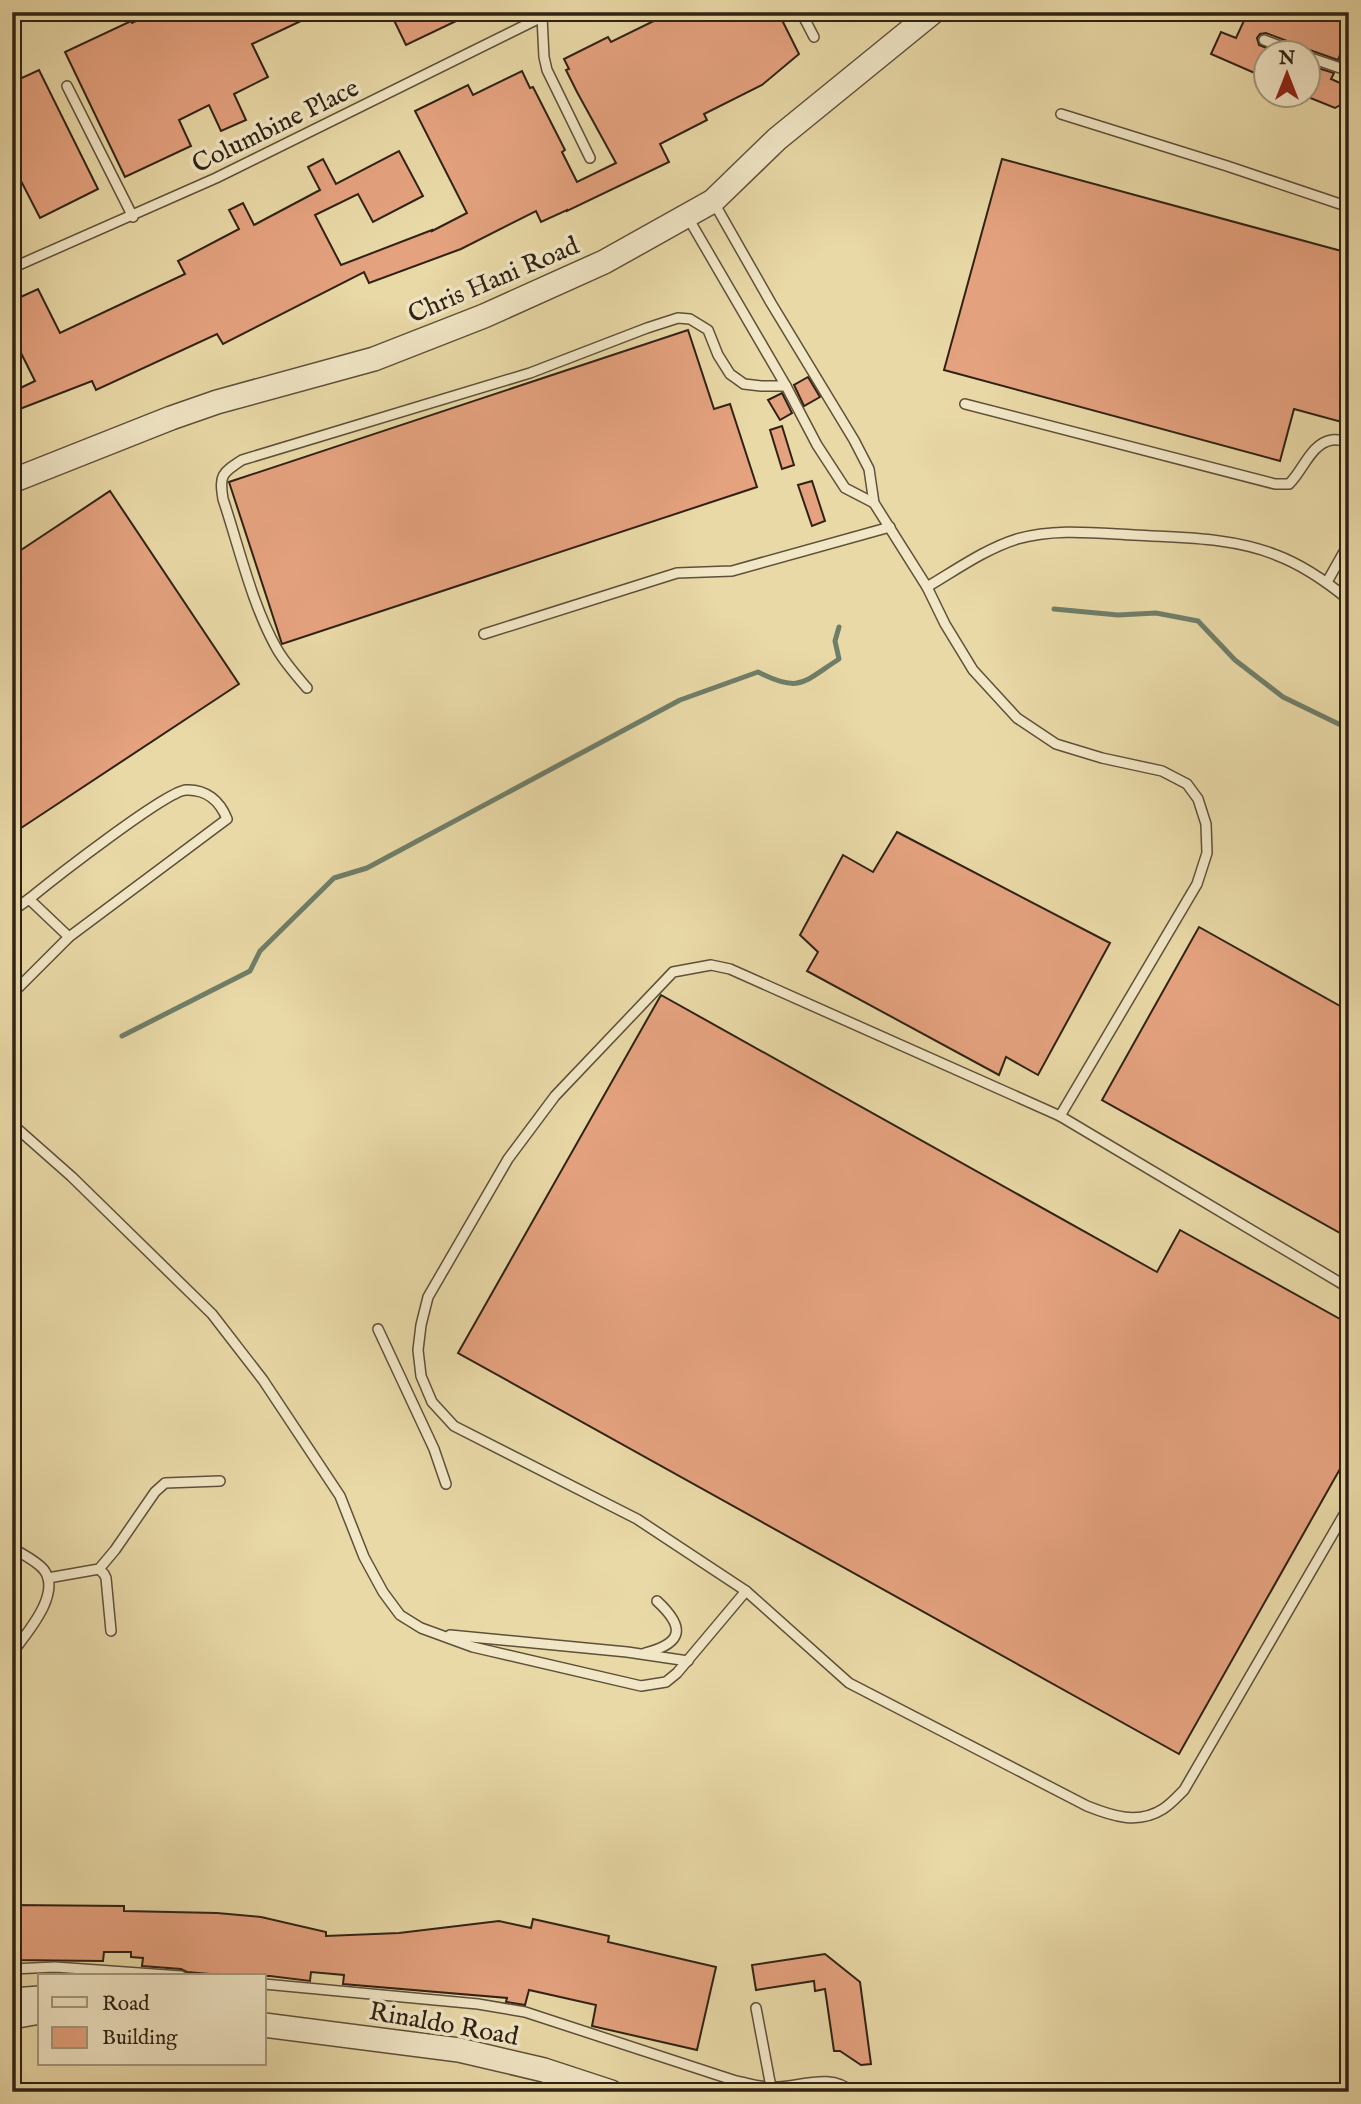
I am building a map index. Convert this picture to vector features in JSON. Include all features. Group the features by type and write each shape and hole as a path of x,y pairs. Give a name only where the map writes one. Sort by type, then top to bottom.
{"street":[{"name":"Chris Hani Road","path":"12,481 217,402 374,359 484,316 604,262 713,201 776,139 933,12"},
{"path":"12,2000 38,1998"},
{"path":"12,2017 38,2012"},
{"name":"Rinaldo Road","path":"266,2025 459,2050 544,2070 611,2092"}],"lane":[{"name":"Columbine Place","path":"12,268 216,178 552,12"},
{"path":"801,12 814,37"},
{"path":"542,17 547,70 590,158"},
{"path":"1322,62 1349,71"},
{"path":"68,86 132,216"},
{"path":"1061,114 1349,207"},
{"path":"713,201 854,440 869,468 874,503 927,587 945,624 973,670 1017,718 1056,744 1162,772 1186,784 1198,799 1206,824 1207,853 1197,884 1060,1116"},
{"path":"687,216 786,386 817,445 845,488 874,503"},
{"path":"307,688 277,649 260,612 223,499 220,483 224,471 242,460 530,373 678,318 690,319 708,330 718,355 730,374 744,384 786,386"},
{"path":"965,404 1275,484 1289,484 1298,476 1314,449 1330,440 1349,442"},
{"path":"484,634 677,573 732,570 890,527"},
{"path":"927,587 1017,539 1051,533 1111,534 1234,542 1277,555 1326,582 1349,600"},
{"path":"1326,582 1349,543"},
{"path":"12,911 140,817 184,790 202,792 213,797 223,807 227,818 69,937 12,994"},
{"path":"29,899 69,937"},
{"path":"1349,1288 1060,1116 730,969 711,965 673,972 555,1096 508,1159 428,1297 418,1350 421,1376 432,1402 454,1426 637,1519 746,1591 849,1683 1087,1806 1113,1816 1139,1818 1163,1809 1184,1790 1349,1506"},
{"path":"12,1124 212,1314 263,1380 340,1496 365,1557 383,1592 400,1615 434,1634 473,1647 642,1686 666,1682 688,1661 746,1591"},
{"path":"378,1329 434,1449 446,1484"},
{"path":"48,1578 99,1569 155,1492 165,1483 220,1481"},
{"path":"12,1548 43,1568 48,1578 48,1595 36,1620 12,1653"},
{"path":"99,1569 106,1578 111,1631"},
{"path":"642,1654 670,1643 677,1632 673,1615 657,1601"},
{"path":"434,1634 688,1661"},
{"path":"12,1969 55,1967 153,1974"},
{"path":"266,1984 478,2004 524,2012 736,2081 771,2087 827,2082 839,2084 852,2092"},
{"path":"756,2008 771,2087"}],"building":[{"path":"155,12 320,12 252,44 268,77 234,94 246,120 221,131 209,105 179,120 191,146 125,177 65,52"},
{"path":"390,12 475,12 406,45"},
{"path":"662,12 778,12 799,54 762,85 704,114 707,120 660,144 669,162 567,211 541,222 536,211 461,249 369,283 364,272 223,344 217,334 96,390 92,381 12,412 12,392 35,381 12,335 12,301 38,289 60,333 185,274 178,261 239,229 229,210 243,203 254,225 320,190 308,167 323,159 336,184 399,151 423,196 373,222 358,194 315,215 341,265 432,231 467,213 415,111 468,85 473,95 522,71 565,150 562,152 577,182 616,163 566,70 569,69 564,59 608,37 611,42 664,16"},
{"path":"1248,12 1349,12 1349,31 1338,60 1322,54 1322,38 1279,38 1266,33 1252,38 1252,72 1211,54 1221,32 1236,38"},
{"path":"12,58 22,78 39,70 98,189 40,218 19,177 12,180"},
{"path":"1322,69 1334,73 1331,79 1349,87 1349,100 1335,108 1322,103"},
{"path":"1002,159 1349,253 1349,424 1294,409 1280,461 944,370"},
{"path":"688,330 714,409 730,404 757,487 282,644 229,482"},
{"path":"808,377 820,397 804,406 794,385"},
{"path":"782,393 792,413 780,420 768,400"},
{"path":"782,426 794,465 782,469 770,430"},
{"path":"812,481 825,521 812,526 798,485"},
{"path":"110,491 239,684 12,834 12,556"},
{"path":"897,832 1110,943 1038,1075 1006,1057 999,1075 807,971 818,952 800,935 843,855 873,872"},
{"path":"1199,927 1349,1011 1349,1238 1102,1100"},
{"path":"661,995 1157,1272 1180,1230 1349,1324 1349,1358 1340,1374 1349,1379 1349,1453 1179,1754 458,1353"},
{"path":"12,1905 124,1906 124,1911 261,1917 326,1932 326,1936 399,1933 499,1921 531,1928 533,1919 609,1936 608,1942 716,1967 697,2050 592,2026 596,2005 529,1990 525,2005 506,2002 507,1998 343,1984 344,1975 311,1972 310,1981 266,1974 210,1974 142,1966 143,1958 131,1957 131,1952 104,1952 103,1961 12,1960"},
{"path":"825,1954 860,1982 871,2064 861,2065 840,2051 834,2051 825,1989 815,1991 814,1981 756,1990 752,1965"}],"waterway":[{"path":"1054,609 1118,615 1156,613 1198,621 1235,660 1283,697 1349,729"},
{"path":"122,1036 250,971 260,951 334,878 367,868 680,700 758,672 783,682 808,679 839,659 835,641 839,627"}]}
